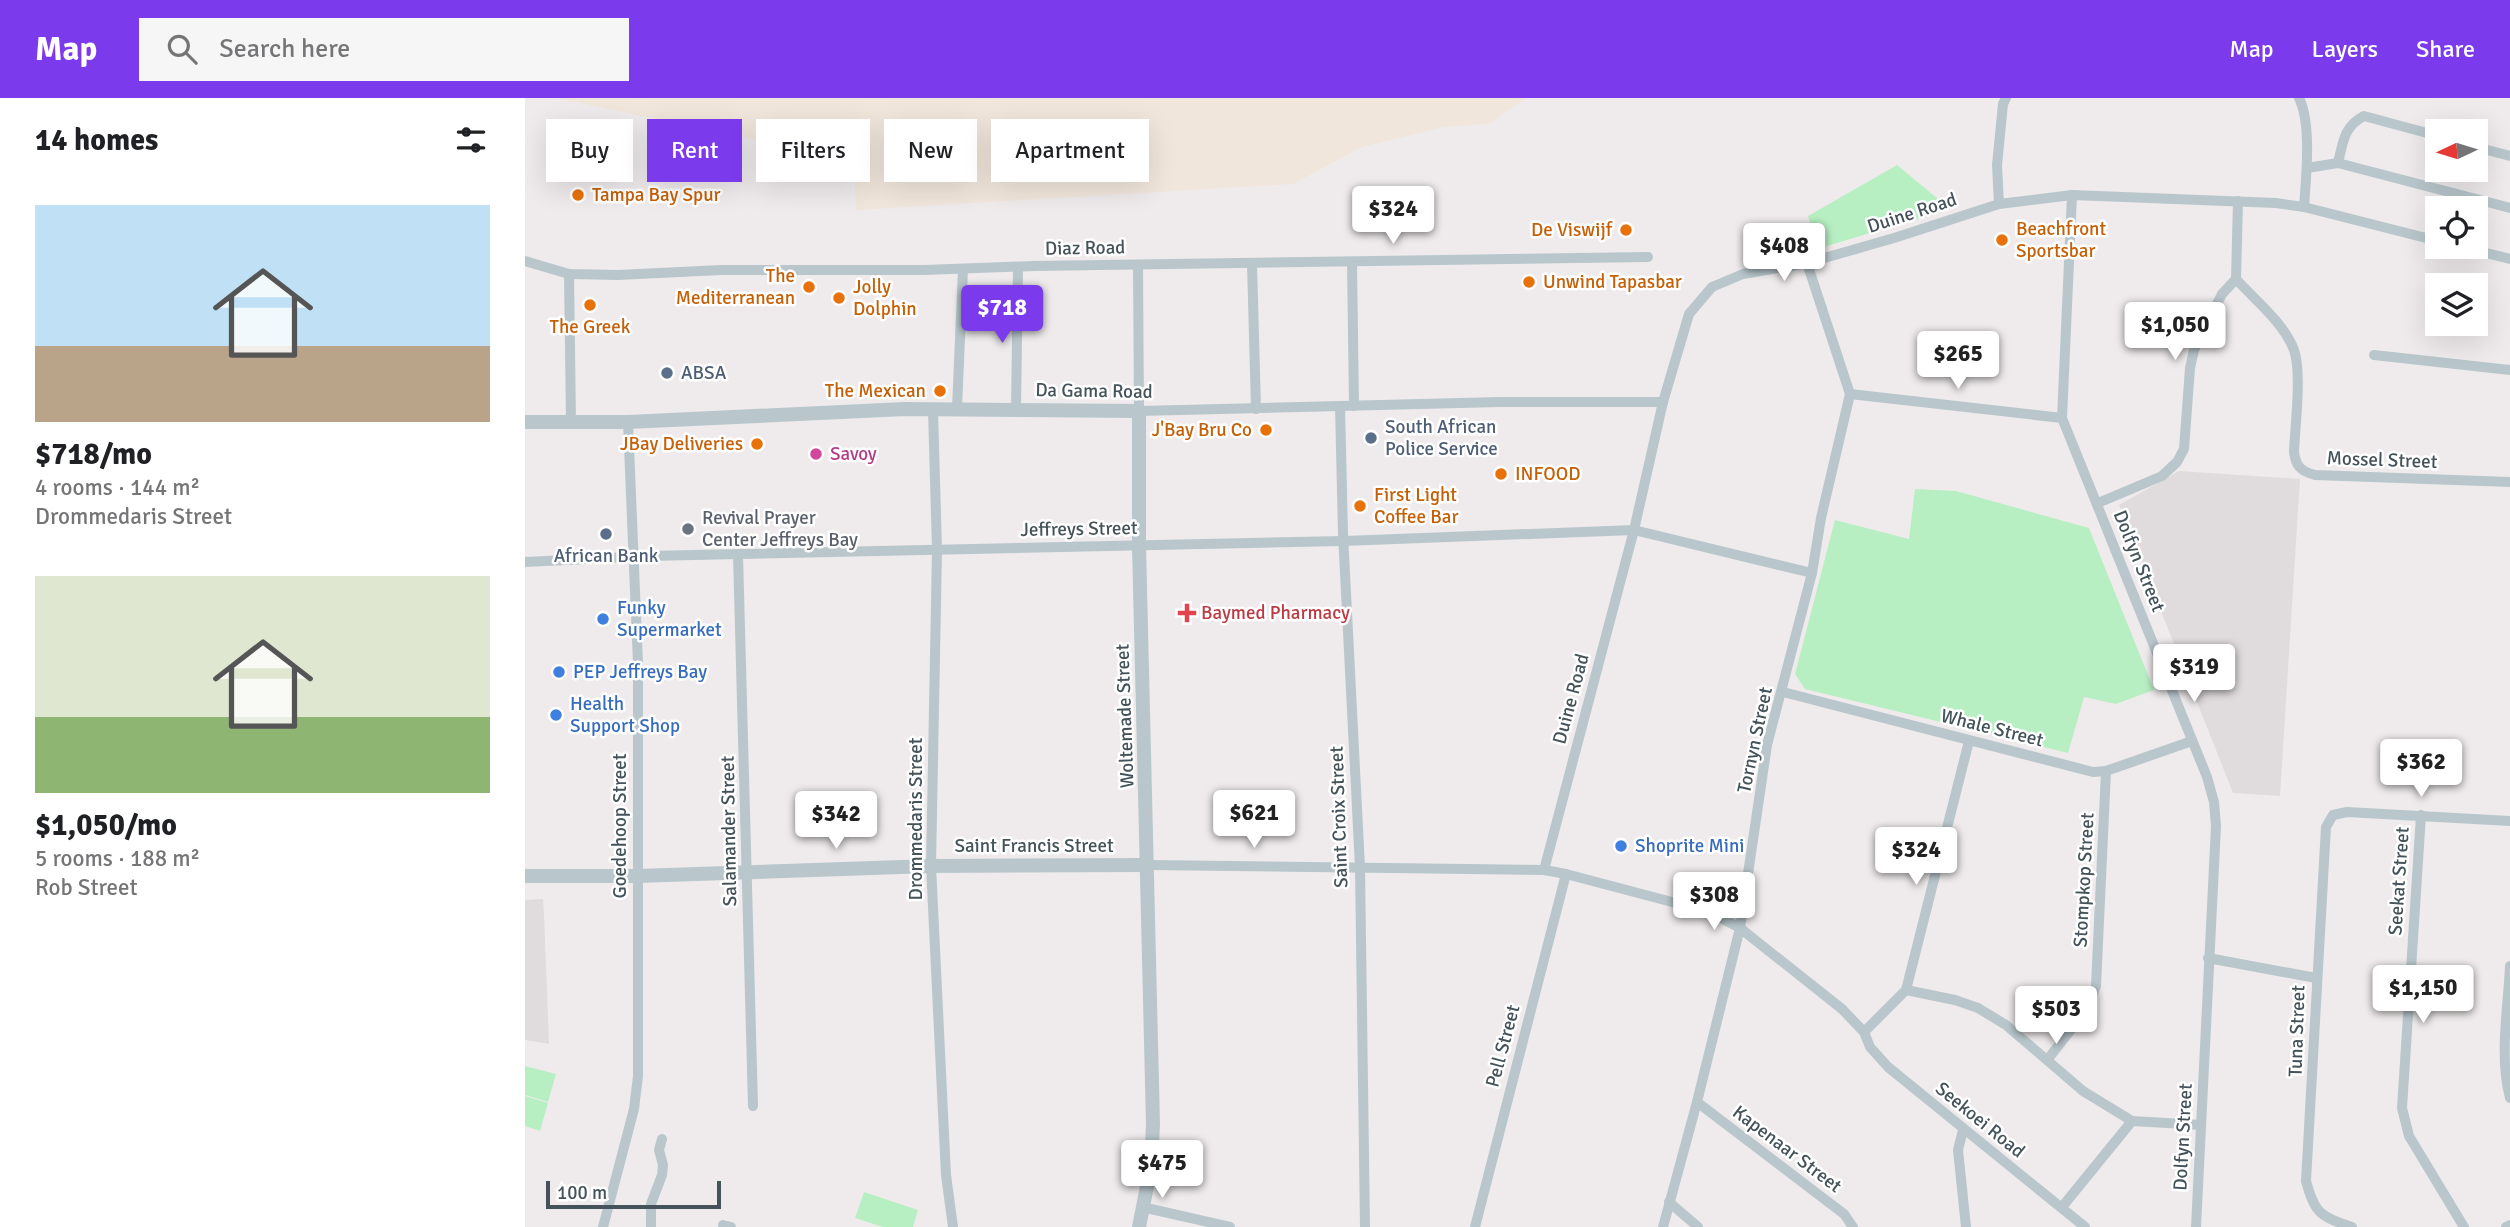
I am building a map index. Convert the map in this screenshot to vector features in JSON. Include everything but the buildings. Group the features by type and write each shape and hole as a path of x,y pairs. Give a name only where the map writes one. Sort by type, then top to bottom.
{"street":[{"path":"1999,204 1997,165 2003,104 2006,98"},
{"path":"2299,98 2304,109 2307,168 2304,207"},
{"path":"2338,163 2346,132 2354,121 2364,116 2425,132"},
{"path":"2489,150 2510,156"},
{"path":"2307,168 2338,163 2510,208"},
{"name":"Duine Road","path":"1544,870 1634,530 1663,402 1689,314 1712,287 1743,274 1807,263 1999,204 2072,195 2238,201 2304,207 2425,238"},
{"name":"Dolfyn Street","path":"2072,195 2062,418 2098,503 2214,802 2216,826 2196,1227"},
{"path":"2098,503 2162,476 2177,462 2184,449 2190,368 2194,350 2223,294 2236,279 2238,201"},
{"path":"2488,254 2510,259"},
{"name":"Diaz Road","path":"525,261 569,274 618,275 722,270 963,269 1648,257"},
{"path":"1352,263 1354,406"},
{"path":"1807,263 1850,394 2062,418"},
{"path":"1252,264 1256,409"},
{"name":"Woltemade Street","path":"1138,265 1139,546 1153,1124 1151,1167 1139,1227"},
{"path":"1016,408 1019,267"},
{"path":"957,408 963,269"},
{"path":"569,274 571,421"},
{"name":"Mossel Street","path":"2236,279 2285,333 2294,350 2297,366 2294,452 2296,464 2301,471 2315,475 2510,482"},
{"path":"2374,355 2510,370"},
{"name":"Tornyn Street","path":"1663,1227 1740,928 1767,745 1812,573 1821,518 1850,394"},
{"name":"Da Gama Road","path":"525,422 628,422 957,408 1139,411 1500,402 1663,402"},
{"name":"Saint Croix Street","path":"1340,406 1360,867 1366,1227"},
{"name":"Drommedaris Street","path":"933,410 937,550 931,866 946,1175 953,1227"},
{"name":"Goedehoop Street","path":"603,1227 634,1109 638,1076 638,664 628,422"},
{"name":"Jeffreys Street","path":"525,562 633,557 1344,541 1634,530 1812,573"},
{"name":"Salamander Street","path":"739,555 753,1106"},
{"name":"Whale Street","path":"1783,692 2093,772 2106,771 2192,741"},
{"path":"1864,1032 1906,990 1969,741"},
{"name":"Stompkop Street","path":"2048,1059 2087,1009 2096,986 2106,771"},
{"name":"Tuna Street","path":"2352,1227 2326,1218 2313,1204 2306,1181 2326,827 2333,815 2347,812 2421,814"},
{"path":"2421,814 2510,821"},
{"name":"Seekat Street","path":"2421,814 2402,1108 2409,1136 2464,1227"},
{"name":"Saint Francis Street","path":"525,876 637,876 931,866 1148,865 1544,870 1710,912 1740,928"},
{"name":"Pell Street","path":"1475,1227 1566,874"},
{"name":"Seekoei Road","path":"1740,928 1842,1009 1864,1032 1870,1047 1888,1067 2062,1208 2073,1223 2085,1227"},
{"path":"2208,958 2316,978"},
{"path":"2510,966 2505,1054 2506,1084 2510,1098"},
{"path":"1906,990 1955,1000 1978,1008 2006,1025 2083,1091 2132,1121 2201,1125"},
{"name":"Kapenaar Street","path":"1697,1102 1844,1214 1853,1227"},
{"path":"2062,1208 2132,1121"},
{"path":"1963,1130 1958,1150 1966,1227"},
{"path":"651,1227 651,1204 662,1175 663,1165 659,1150 662,1139"},
{"path":"1669,1202 1698,1227"},
{"path":"1142,1207 1230,1227"}],"shaded area":[{"path":"2179,471 2300,479 2280,796 2233,793 2119,505"},
{"path":"543,899 549,1044 525,1040 525,900"}],"green space":[{"path":"1897,165 1950,209 1817,249 1808,216"},
{"path":"1915,489 1956,491 2089,528 2154,690 2116,704 2084,697 2068,753 1805,689 1795,674 1835,520 1909,539"},
{"path":"525,1066 556,1074 548,1102 525,1095"},
{"path":"525,1096 548,1103 540,1131 525,1126"},
{"path":"864,1192 918,1210 913,1227 883,1227 855,1218"}],"sand":[{"path":"555,98 1526,98 1489,124 1444,127 1362,147 1293,184 856,210 855,182 870,182 870,119 756,119 756,140 742,137 742,119 656,119"}],"place":[{"name":"Tampa Bay Spur","path":"578,195"},
{"name":"De Viswijf","path":"1626,230"},
{"name":"Beachfront Sportsbar","path":"2002,240"},
{"name":"Unwind Tapasbar","path":"1529,282"},
{"name":"The Mediterranean","path":"809,287"},
{"name":"Jolly Dolphin","path":"839,298"},
{"name":"The Greek","path":"590,305"},
{"name":"ABSA","path":"667,373"},
{"name":"The Mexican","path":"940,391"},
{"name":"J'Bay Bru Co","path":"1266,430"},
{"name":"South African Police Service","path":"1371,438"},
{"name":"JBay Deliveries","path":"757,444"},
{"name":"Savoy","path":"816,454"},
{"name":"INFOOD","path":"1501,474"},
{"name":"First Light Coffee Bar","path":"1360,506"},
{"name":"Revival Prayer Center Jeffreys Bay","path":"688,529"},
{"name":"African Bank","path":"606,534"},
{"name":"Baymed Pharmacy","path":"1187,613"},
{"name":"Funky Supermarket","path":"603,619"},
{"name":"PEP Jeffreys Bay","path":"559,672"},
{"name":"Health Support Shop","path":"556,715"},
{"name":"Shoprite Mini","path":"1621,846"}]}
